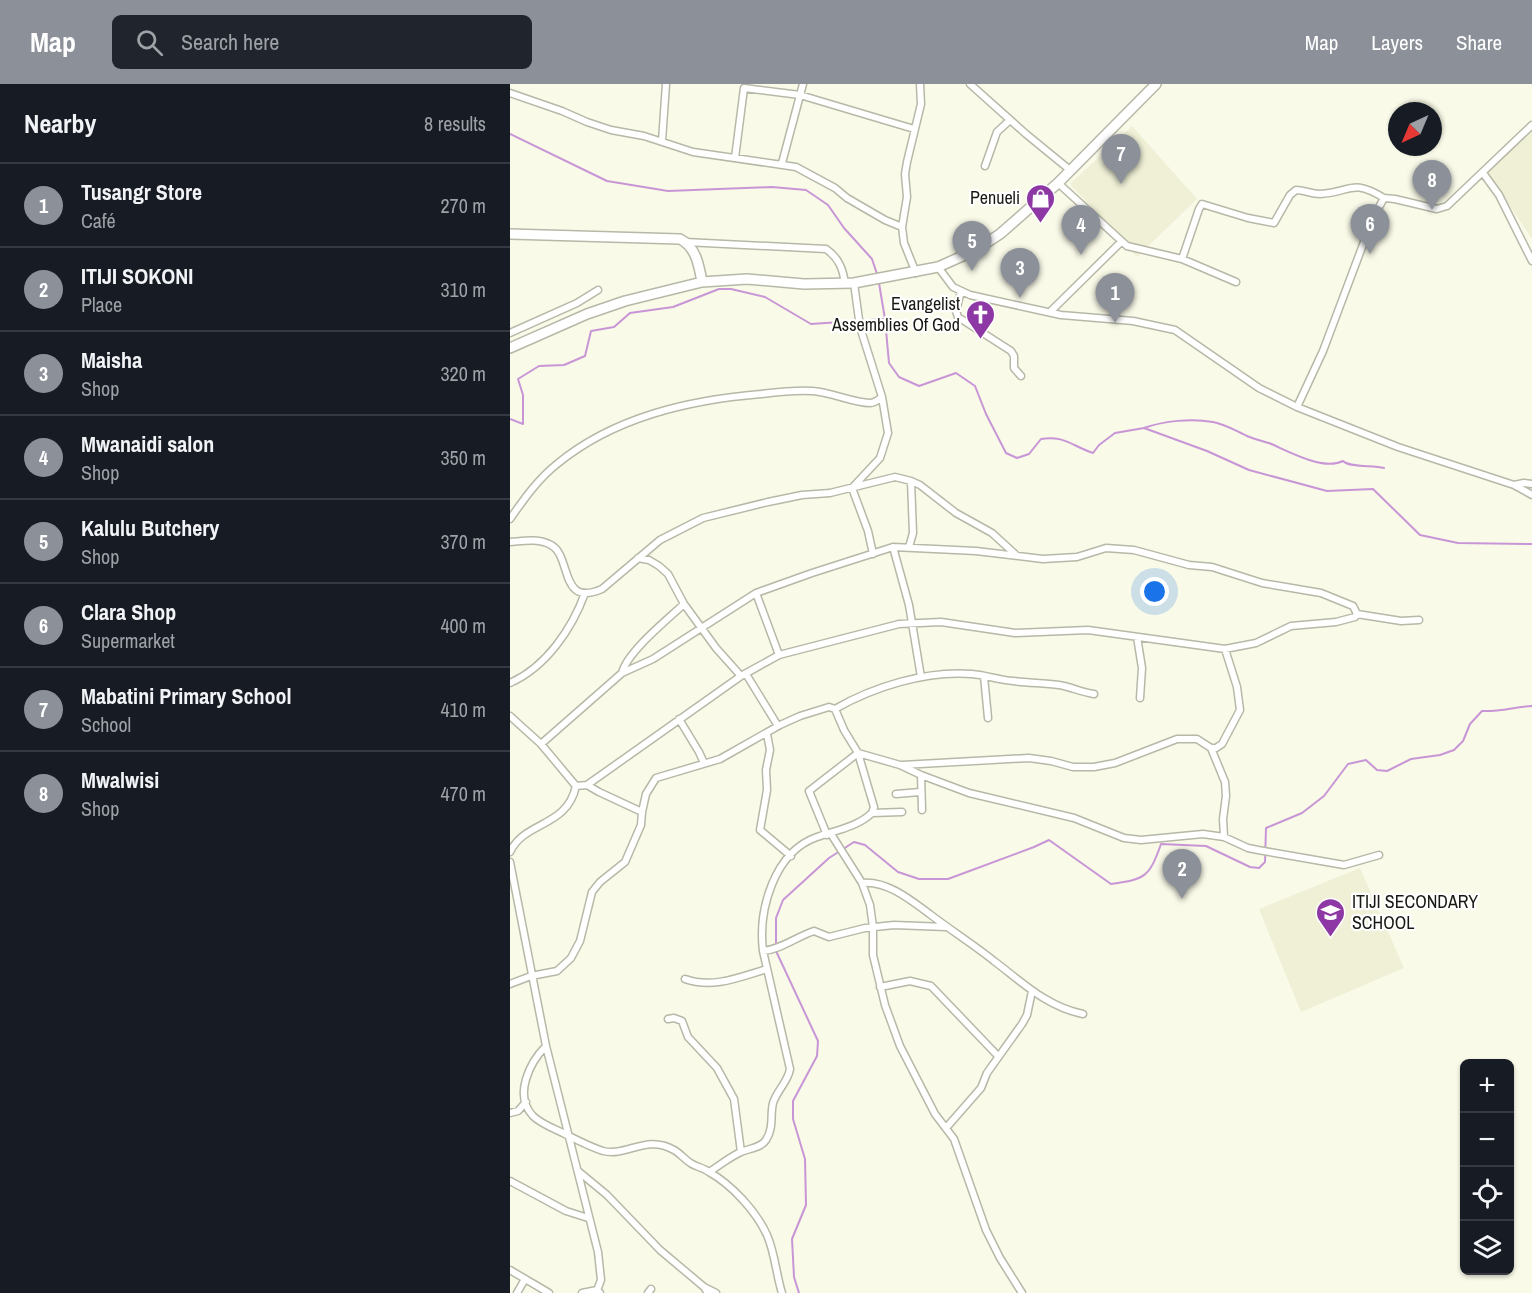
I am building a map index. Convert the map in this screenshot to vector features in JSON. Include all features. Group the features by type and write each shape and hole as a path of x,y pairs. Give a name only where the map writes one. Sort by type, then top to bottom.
{"main road":[{"path":"510,348 587,314 625,301 702,282 747,279 794,284 850,284 938,267 974,250 1000,234 1058,183 1155,84"},
{"path":"510,234 680,239 695,256 702,282"}],"street":[{"path":"662,141 666,84"},
{"path":"782,164 803,84"},
{"path":"916,273 904,243 902,227 907,197 905,174 921,104 920,84"},
{"path":"970,84 1070,170"},
{"path":"735,158 743,88 800,95 914,129"},
{"path":"510,93 587,122 662,141 693,152 782,164 808,172 885,220 902,227"},
{"path":"985,166 997,132 1010,120"},
{"path":"1182,259 1202,204 1274,223 1290,195 1296,190 1321,194 1354,186 1372,191 1384,198 1417,203 1437,210 1483,173 1532,125"},
{"path":"1483,173 1499,195 1532,261"},
{"path":"1058,183 1095,215 1121,242 1140,250 1182,259 1236,282"},
{"path":"1297,407 1323,351 1373,218 1384,198"},
{"path":"685,242 826,249 842,266 850,284 860,327 882,397 888,433 884,452 852,488"},
{"path":"1050,312 1121,242"},
{"path":"938,267 953,286 970,295 1074,318 1133,321 1175,330 1259,388 1297,407 1398,447 1514,485 1532,495"},
{"path":"510,333 577,303 598,290"},
{"path":"961,291 956,311 958,317 1011,351 1014,356 1014,368 1021,376"},
{"path":"510,519 536,483 558,463 582,446 610,431 655,412 710,400 775,393 824,392 869,403 882,397"},
{"path":"510,542 538,540 550,544 556,548 564,570 575,589 592,593 602,588 660,540 703,518 768,502 852,488 895,477 911,481 964,518 981,525 1015,554"},
{"path":"909,547 913,532 911,481"},
{"path":"1514,485 1532,484"},
{"path":"852,488 868,531 873,554"},
{"path":"893,548 907,597 921,677"},
{"path":"541,744 622,673 653,659 756,593 794,578 893,548 1015,554 1028,558 1058,559 1077,557 1106,548 1134,550 1189,565 1212,567 1262,583 1321,593 1353,606 1357,614"},
{"path":"638,558 649,560 668,574 684,604 716,648 743,675 778,726"},
{"path":"510,683 529,673 558,643 578,613 585,593"},
{"path":"756,593 779,655"},
{"path":"622,673 626,661 684,604"},
{"path":"1357,614 1401,621 1419,620"},
{"path":"576,786 587,785 743,675 779,655 899,624 941,622 1015,633 1088,630 1226,649 1256,643 1291,626 1336,622 1356,617 1357,614"},
{"path":"1137,637 1142,668 1140,698"},
{"path":"1211,748 1222,744 1240,710 1237,687 1226,649"},
{"path":"510,984 531,976 557,971 571,958 580,941 592,892 600,882 625,862 641,825 646,794 657,778 720,759 800,716 829,707 835,709 855,698 921,677 943,674 984,676 1002,680 1061,685 1094,694"},
{"path":"984,676 988,718"},
{"path":"709,1172 741,1152 765,1141 771,1126 773,1105 789,1077 786,1049 766,969 770,950 762,933 765,907 775,879 791,856 815,838 865,819 872,813 874,807 858,753 835,709"},
{"path":"510,716 541,744 576,786"},
{"path":"679,719 704,763"},
{"path":"767,734 770,750 766,770 767,790 760,830 791,856"},
{"path":"900,765 1029,758 1051,760 1073,767 1094,767 1115,763 1177,739 1197,739 1211,748 1223,774 1226,789 1224,837"},
{"path":"858,753 900,765 984,798 1074,818 1124,838 1156,839 1195,834 1224,837 1248,848 1344,865 1378,855"},
{"path":"858,753 809,791 829,834 862,883 870,905 873,955 880,987 906,1060 921,1084 935,1114 954,1139 986,1230 1022,1293"},
{"path":"921,775 922,810"},
{"path":"587,785 642,812"},
{"path":"510,852 520,839 558,817 564,811 572,800 576,786"},
{"path":"896,794 920,792"},
{"path":"872,813 902,812"},
{"path":"510,862 546,1046 601,1269 598,1292 582,1293"},
{"path":"862,883 876,883 901,895 996,962 1032,991 1064,1009 1083,1014"},
{"path":"770,950 814,931 829,937 873,927 909,924 947,927"},
{"path":"685,979 696,983 726,981 766,969"},
{"path":"880,987 910,981 931,986 998,1056"},
{"path":"946,1128 981,1088 998,1056 1023,1024 1032,991"},
{"path":"668,1019 674,1018 682,1021 688,1036 717,1068 731,1092 736,1105 741,1152"},
{"path":"546,1046 533,1062 526,1078 526,1102 533,1116 603,1151 617,1151 654,1144 682,1155 692,1164 709,1172 746,1203 758,1219 770,1243 782,1293"},
{"path":"510,1113 515,1113 526,1102"},
{"path":"578,1171 607,1195 660,1250 706,1290 716,1293"},
{"path":"510,1181 566,1211 588,1218"},
{"path":"510,1270 549,1293"},
{"path":"517,1293 525,1279"}],"shaded area":[{"path":"1132,126 1197,199 1137,257 1070,184"},
{"path":"1532,126 1532,239 1487,172"},
{"name":"ITIJI SECONDARY SCHOOL","path":"1360,868 1404,968 1301,1012 1259,909"}],"waterway":[{"path":"510,134 607,181 668,191 772,187 806,190 828,205 844,228 872,259 878,277"},
{"path":"879,283 889,363 899,377 919,386 956,373 975,386 1006,453 1017,458 1029,454 1041,439 1062,440 1093,453 1099,445 1115,433 1144,428 1207,451 1249,470 1327,491 1373,489 1420,535 1458,543 1532,544"},
{"path":"510,419 523,424 523,395 518,379 539,366 564,365 585,356 591,331 614,327 630,313 673,307 719,289 731,289 765,297 811,324 885,319"},
{"path":"1144,428 1178,421 1213,422 1316,462 1326,464 1343,461 1351,465 1384,468"},
{"path":"776,945 776,918 783,900 829,858 854,842 865,845 898,872 919,879 948,879 1049,840 1111,884 1144,875 1153,864 1161,844 1206,846 1250,867 1259,868 1265,862 1266,828 1302,813 1324,796 1348,764 1366,760 1377,770 1387,771 1411,759 1440,755 1454,750 1463,741 1470,724 1482,711 1532,706"},
{"path":"776,951 818,1041 817,1056 793,1101 793,1119 805,1159 806,1205 792,1239 794,1277 799,1293"}],"place":[{"name":"Mabatini Primary School","path":"1121,184"},
{"name":"Mwalwisi","path":"1432,210"},
{"name":"Penueli","path":"1041,224"},
{"name":"Clara Shop","path":"1370,254"},
{"name":"Mwanaidi salon","path":"1081,255"},
{"name":"Kalulu Butchery","path":"972,271"},
{"name":"Maisha","path":"1020,298"},
{"name":"Tusangr Store","path":"1115,323"},
{"name":"Evangelist Assemblies Of God","path":"981,340"},
{"name":"ITIJI SOKONI","path":"1182,899"},
{"name":"ITIJI SECONDARY SCHOOL","path":"1331,938"}]}
